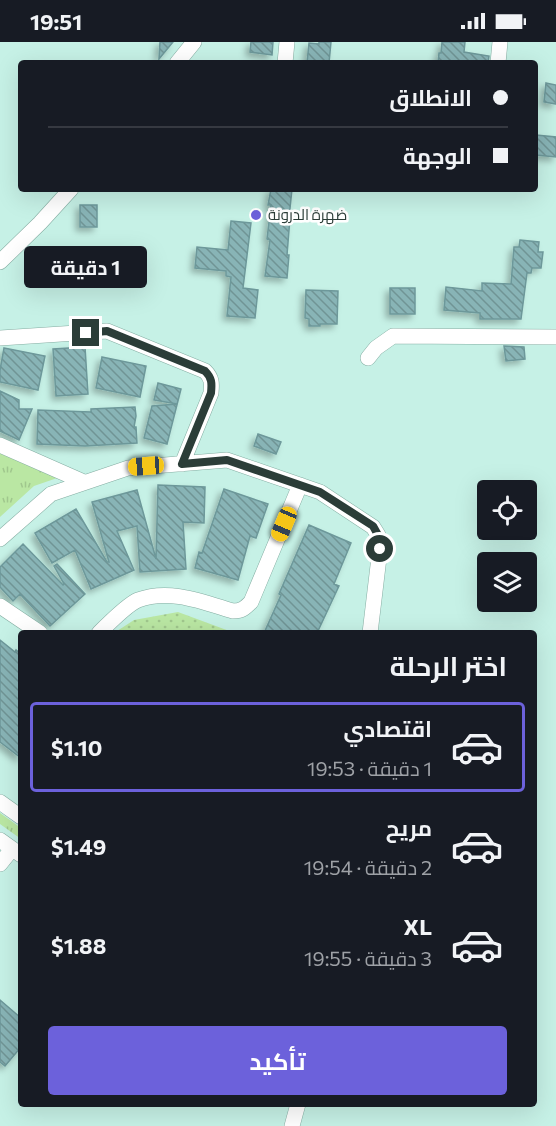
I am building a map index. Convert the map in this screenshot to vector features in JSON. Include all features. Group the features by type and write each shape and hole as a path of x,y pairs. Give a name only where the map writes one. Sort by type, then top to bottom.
{"street":[{"path":"179,60 194,42"},
{"path":"285,60 287,42"},
{"path":"498,60 501,42"},
{"path":"0,262 68,192"},
{"path":"0,339 107,331 205,371 210,376 211,393 182,464"},
{"path":"368,358 376,348 393,336 556,337"},
{"path":"0,446 84,482"},
{"path":"0,539 51,494 84,482 128,468 227,460 320,492 373,526 378,535 380,549 370,630"},
{"path":"102,630 136,601 157,596 184,597 233,610 245,609 251,602 300,485"},
{"path":"0,606 36,630"},
{"path":"0,801 18,815"},
{"path":"0,864 11,848"},
{"path":"292,1126 297,1107"}],"green space":[{"path":"0,450 63,476 34,486 0,517"},
{"path":"178,612 227,630 119,630 134,620"},
{"path":"0,813 18,826 18,837 0,824"}],"building":[{"path":"160,42 173,42 159,59"},
{"path":"251,42 273,42 272,55 250,52"},
{"path":"319,42 331,42 329,60 307,60 309,43 319,44"},
{"path":"442,42 465,42 464,52 489,56 488,60 438,60 439,53 441,53"},
{"path":"546,83 556,85 556,104 544,102"},
{"path":"538,135 556,137 556,157 538,155"},
{"path":"270,192 292,192 287,278 265,276 270,240 267,239 271,205 268,205"},
{"path":"80,205 97,205 97,227 80,227"},
{"path":"231,221 251,223 243,288 258,290 255,318 227,316 231,277 226,276 226,271 195,268 197,247 228,250"},
{"path":"520,240 539,242 538,252 543,252 541,268 532,268 531,273 527,273 521,319 480,319 480,313 444,310 446,287 482,291 482,283 511,284 514,247 519,247"},
{"path":"390,288 415,288 415,314 390,314"},
{"path":"306,290 338,291 337,324 309,326 309,319 305,318"},
{"path":"504,346 524,347 525,359 506,361"},
{"path":"85,347 88,394 56,396 53,349"},
{"path":"4,348 45,356 38,390 0,382"},
{"path":"102,357 146,366 140,397 96,388"},
{"path":"158,383 181,389 167,444 144,438 152,406 177,404 154,400"},
{"path":"0,391 19,400 19,409 32,409 19,440 0,431"},
{"path":"135,407 134,427 136,427 137,443 85,446 37,444 38,410 91,412 91,409"},
{"path":"258,434 281,442 276,454 254,446"},
{"path":"158,485 205,487 204,523 183,522 186,569 140,572 137,526 117,531 134,570 91,589 75,550 52,563 35,533 76,509 109,562 92,502 137,490 156,559"},
{"path":"224,489 268,504 256,538 250,536 238,580 195,568"},
{"path":"309,525 351,543 334,584 339,586 318,630 265,630 281,595 279,594"},
{"path":"23,544 63,585 54,566 57,564 85,594 50,626 20,594 13,601 0,587 0,567"},
{"path":"0,640 15,652 16,650 18,652 18,756 0,742"},
{"path":"0,1000 18,1015 18,1051 5,1066 0,1062"}],"place":[{"name":"ضهرة الدرونة","path":"256,215"}],"route":[{"path":"86,333 107,331 205,371 210,376 211,393 182,464 227,460 320,492 373,526 378,535 380,549"}]}
